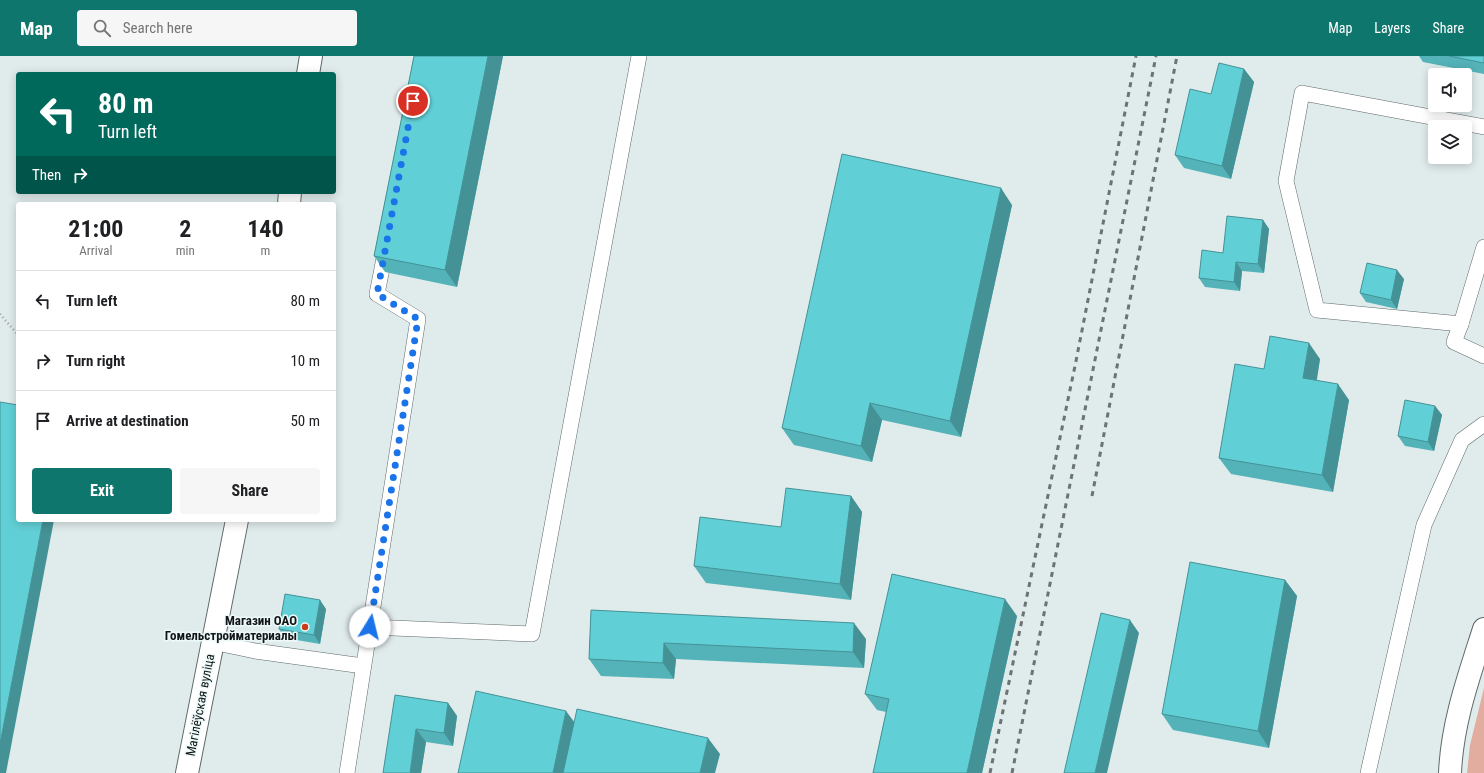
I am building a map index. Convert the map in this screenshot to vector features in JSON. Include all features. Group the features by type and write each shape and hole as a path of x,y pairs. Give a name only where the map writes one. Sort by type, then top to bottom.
{"street":[{"path":"308,72 311,56"},
{"name":"Магілёўская вуліца","path":"187,773 236,522"},
{"path":"1450,773 1451,753 1461,703 1484,629"}],"lane":[{"path":"370,627 532,634 639,56"},
{"path":"1461,324 1317,310 1286,181 1302,93 1484,127"},
{"path":"347,773 418,319 377,294 388,233"},
{"path":"1484,247 1461,324 1454,342 1484,356"},
{"path":"1368,773 1424,525 1462,440 1484,424"},
{"path":"212,642 255,651 363,666"}],"path":[{"path":"0,314 16,333"}],"shaded area":[{"path":"1484,688 1484,773 1467,773 1470,745"}],"building":[{"path":"414,56 488,56 445,270 374,256"},
{"path":"1449,56 1484,56 1484,63"},
{"path":"1219,63 1244,69 1222,166 1175,155 1190,89 1211,94"},
{"path":"842,154 1001,188 950,421 870,403 861,446 782,428"},
{"path":"1227,216 1263,220 1258,264 1236,262 1234,282 1199,278 1202,250 1223,253"},
{"path":"1367,263 1397,270 1391,300 1360,293"},
{"path":"1270,336 1309,343 1303,378 1338,384 1322,475 1219,458 1235,364 1264,369"},
{"path":"1405,400 1435,406 1428,442 1398,436"},
{"path":"0,402 16,405 16,522 43,522 0,744"},
{"path":"786,488 851,496 840,584 694,566 700,517 781,527"},
{"path":"1190,562 1285,580 1258,731 1162,714"},
{"path":"892,574 1005,599 967,773 873,773 889,699 865,694"},
{"name":"Магазин ОАО Гомельстройматериалы","path":"285,594 320,600 314,635 279,629"},
{"path":"591,610 854,623 853,652 664,643 663,663 589,659"},
{"path":"1101,613 1130,620 1095,773 1064,773"},
{"path":"476,691 566,711 553,773 458,773"},
{"path":"395,695 448,703 444,733 416,729 410,773 383,773"},
{"path":"577,709 708,738 700,773 563,773"}],"railway":[{"path":"990,773 1075,366 1136,56"},
{"path":"1012,773 1156,56"},
{"path":"1092,496 1177,56"}],"place":[{"name":"Магазин ОАО Гомельстройматериалы","path":"305,627"}],"route":[{"path":"370,627 418,319 377,294 413,101"}]}
